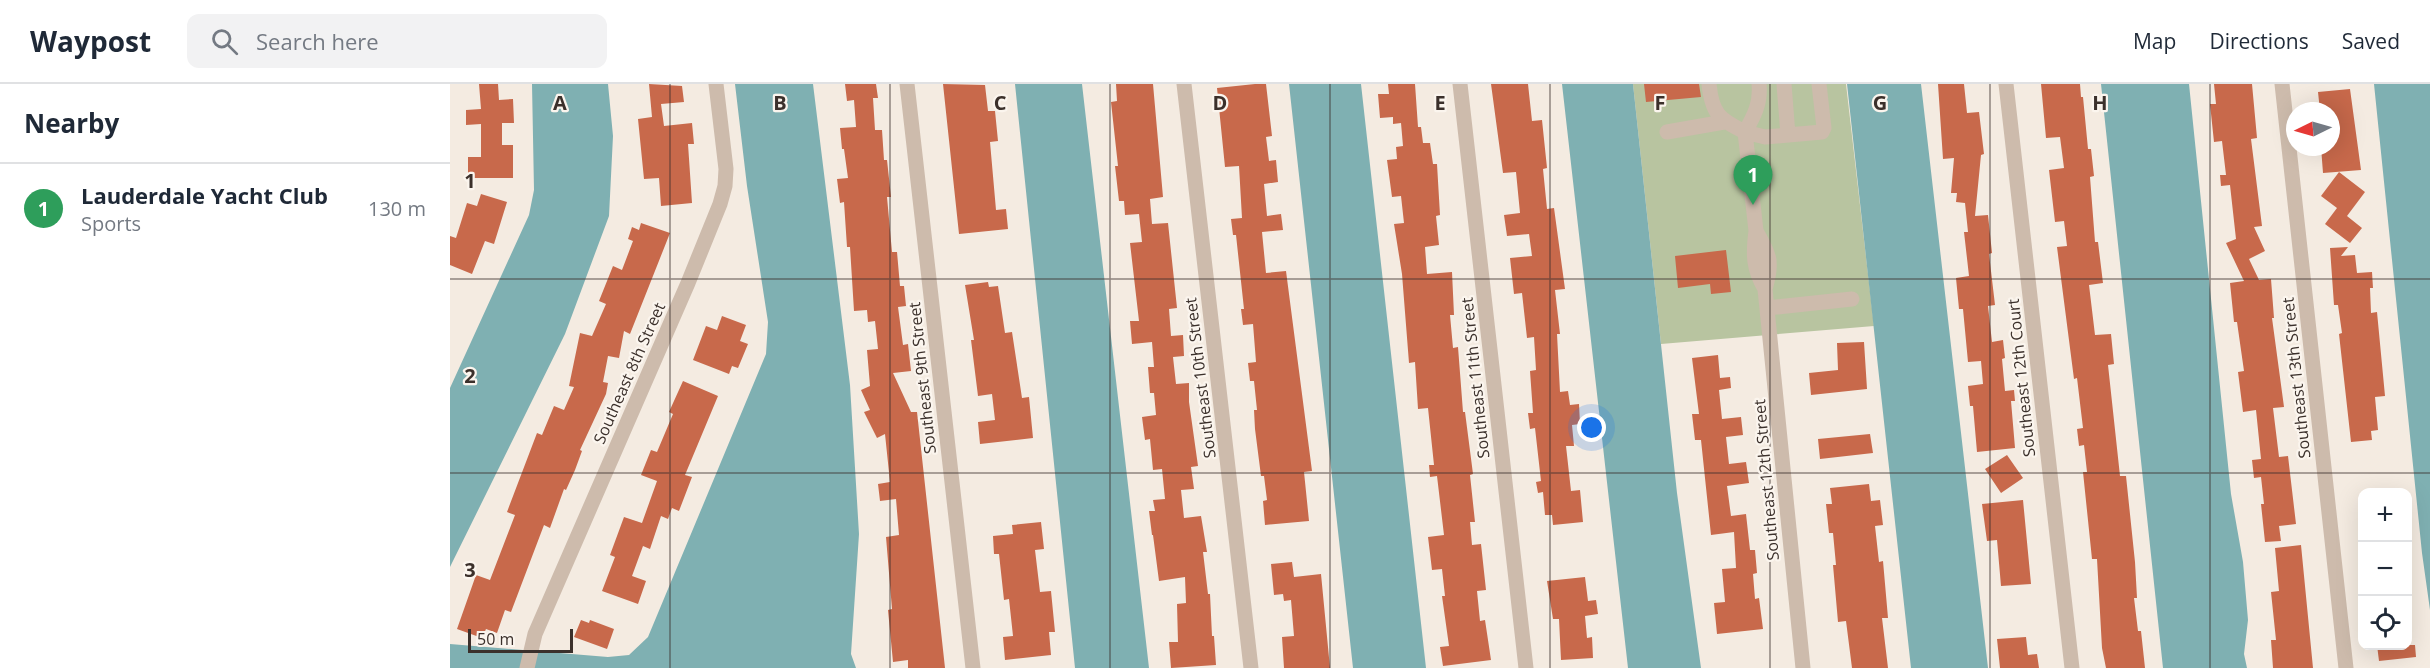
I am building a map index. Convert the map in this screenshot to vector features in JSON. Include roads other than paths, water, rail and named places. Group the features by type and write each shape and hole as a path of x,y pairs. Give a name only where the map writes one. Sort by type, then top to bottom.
{"street":[{"name":"Southeast 8th Street","path":"527,668 530,648 720,204 725,186 726,169 716,84"},
{"name":"Southeast 9th Street","path":"907,84 973,668"},
{"name":"Southeast 10th Street","path":"1184,84 1251,668"},
{"name":"Southeast 11th Street","path":"1460,84 1526,668"},
{"path":"1709,84 1714,111 1724,122 1745,132 1765,136 1822,132 1824,128 1819,84"},
{"path":"1745,132 1756,112 1760,96 1759,84"},
{"path":"1784,84 1788,135"},
{"name":"Southeast 12th Court","path":"2006,84 2072,668"},
{"name":"Southeast 13th Street","path":"2282,84 2346,668"},
{"path":"1667,132 1724,122"},
{"name":"Southeast 12th Street","path":"1745,132 1756,231 1770,256 1770,272 1765,289 1803,668"},
{"path":"1767,308 1852,299"}],"water":[{"path":"532,84 608,84 613,136 609,216 565,334 450,567 450,388 529,215 534,190"},
{"path":"735,84 813,84 850,385 859,534 851,654 856,668 450,668 450,644 608,657 629,655 648,637 766,354 768,322 747,186"},
{"path":"1015,84 1082,84 1149,668 1075,668"},
{"path":"1289,84 1361,84 1426,668 1353,668"},
{"path":"1562,84 1633,84 1677,493 1701,668 1628,668"},
{"path":"1847,84 1921,84 1988,668 1911,668"},
{"path":"2101,84 2189,84 2231,494 2243,562 2248,620 2244,654 2247,668 2163,668"},
{"path":"2374,84 2430,84 2430,610 2422,553"}],"place":[{"name":"Lauderdale Yacht Club","path":"1753,205"}]}
